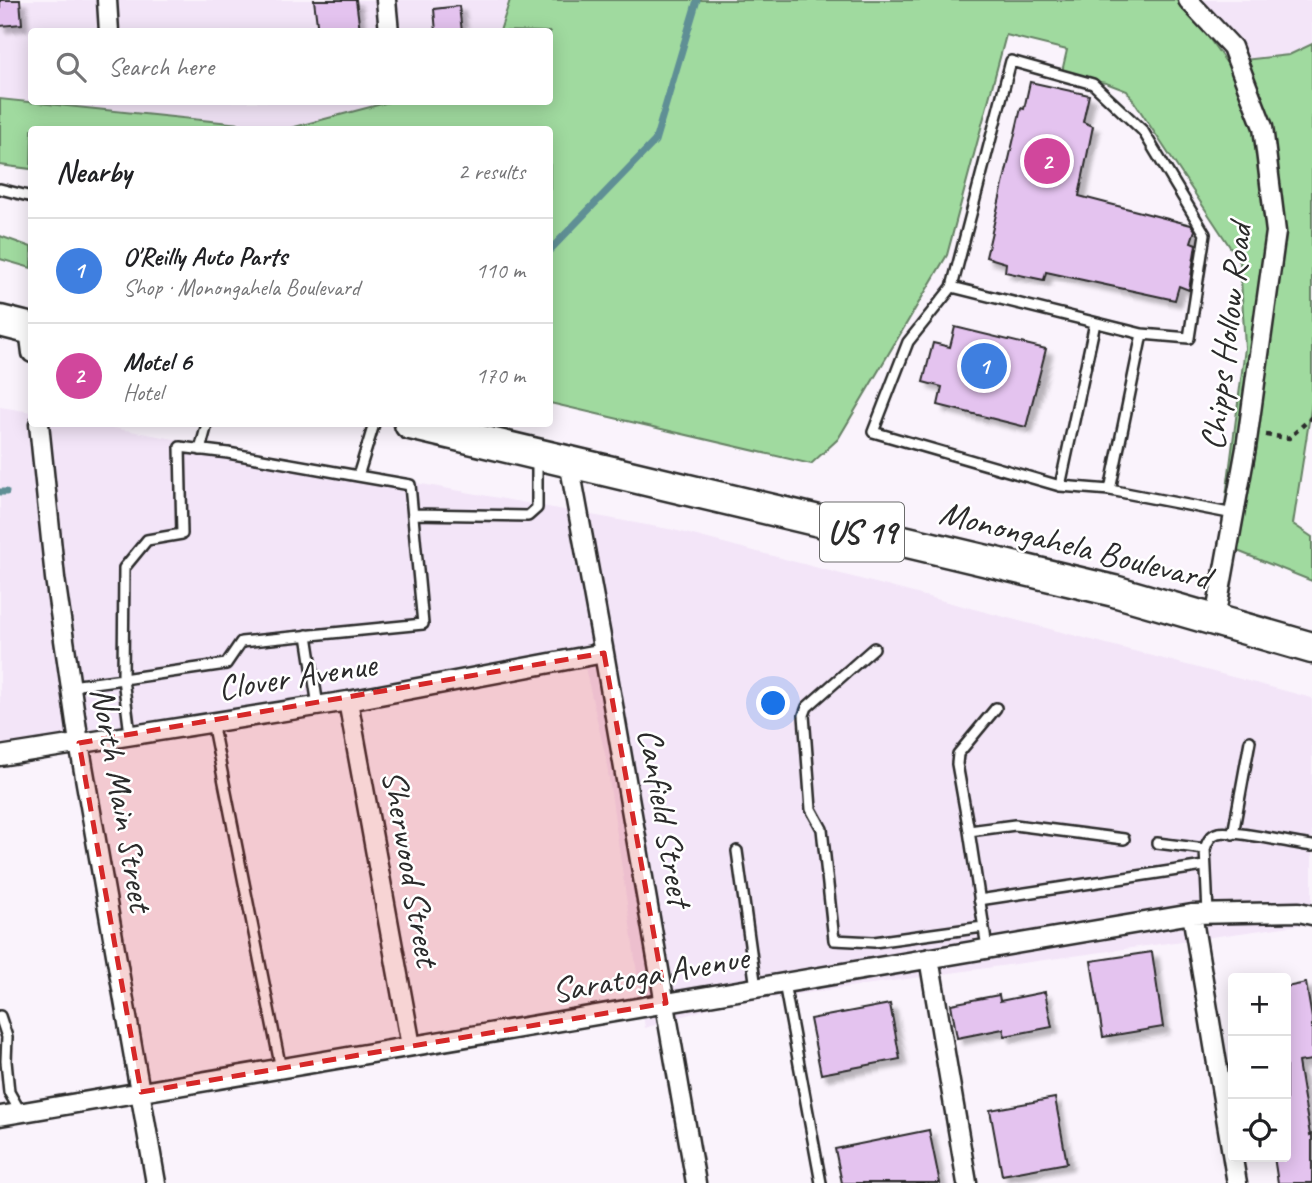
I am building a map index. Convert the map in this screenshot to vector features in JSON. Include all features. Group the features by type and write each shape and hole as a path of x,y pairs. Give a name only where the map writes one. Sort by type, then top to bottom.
{"main road":[{"path":"0,321 28,335"},
{"name":"Monongahela Boulevard","path":"422,427 1114,592 1312,649"}],"street":[{"path":"107,0 109,28"},
{"path":"386,0 389,28"},
{"name":"Chipps Hollow Road","path":"1188,0 1232,47 1263,127 1276,233 1248,432 1215,619"},
{"name":"North Main Street","path":"39,427 55,578 79,743 156,1183"},
{"name":"Canfield Street","path":"569,463 696,1183"},
{"name":"Clover Avenue","path":"0,756 348,701 604,653"},
{"name":"Sherwood Street","path":"348,701 411,1046"},
{"name":"Saratoga Avenue","path":"0,1116 1200,914 1299,912 1312,915"},
{"path":"1200,914 1237,1183"},
{"path":"929,958 967,1183"}],"lane":[{"path":"952,288 1142,334 1189,338 1205,234 1143,131 1093,84 1011,61 952,288 908,342 873,432 1060,486 1110,491 1234,514"},
{"path":"0,189 28,196"},
{"path":"1060,486 1095,323"},
{"path":"1110,491 1142,334"},
{"path":"200,450 206,427"},
{"path":"358,476 373,427"},
{"path":"71,686 123,679 226,664 241,642 423,624 410,485 180,447 182,534 147,540 124,568 123,679 130,734"},
{"path":"413,514 528,516 537,508 537,455"},
{"path":"307,635 318,706"},
{"path":"874,648 807,706 804,715 811,809 822,829 834,940 874,942 984,927"},
{"path":"986,948 957,764 958,754 996,708"},
{"path":"212,722 281,1069"},
{"path":"1233,834 1250,741"},
{"path":"969,831 1015,825 1124,839"},
{"path":"1200,914 1205,849 1214,834 1220,832 1312,846"},
{"path":"1157,843 1205,849"},
{"path":"737,851 756,988"},
{"path":"979,900 1204,866"},
{"path":"784,983 821,1183"},
{"path":"0,1016 7,1037 9,1092 22,1113"}],"path":[{"path":"1248,432 1289,439 1312,417"}],"highlighted area":[{"path":"604,653 666,1003 141,1092 79,743"}],"shaded area":[{"path":"0,0 510,0 501,28 28,28 28,102 0,99"},
{"path":"1182,0 1312,0 1312,44 1289,55 1226,62"},
{"path":"57,105 378,105 298,126 258,126"},
{"path":"0,407 28,412 28,427 108,427 674,530 1312,698 1312,923 719,1005 645,1028 606,758 583,659 0,752"}],"green space":[{"path":"510,0 1182,0 1226,62 1289,55 1312,44 1312,402 1293,524 1312,537 1312,581 1220,544 1245,348 1240,262 1127,91 1106,83 1061,76 1067,50 1006,35 947,255 838,439 811,464 553,404 553,126 298,126 378,105 553,105 553,28 501,28"},
{"path":"0,99 28,102 28,105 57,105 258,126 28,126 28,169 0,165"},
{"path":"0,236 28,246 28,267 0,259"}],"building":[{"path":"0,0 20,0 22,24 0,26"},
{"path":"314,0 356,0 360,28 318,28"},
{"path":"459,6 462,28 436,28 434,9"},
{"path":"1030,82 1089,95 1083,122 1093,126 1079,196 1191,225 1195,230 1191,242 1196,244 1189,290 1179,286 1175,300 1046,272 1044,280 1005,272 1006,263 986,257 1021,108 1024,109"},
{"path":"955,327 1046,349 1026,427 938,405 942,387 923,382 933,343 950,347"},
{"path":"1152,952 1163,1027 1103,1037 1091,961"},
{"path":"1306,983 1312,1018 1312,1060 1298,1062 1310,1135 1312,1134 1312,1183 1278,1183 1275,1162 1291,1162 1291,986"},
{"path":"1045,992 1052,1027 1005,1036 1003,1029 957,1038 951,1004 999,995 1000,1001"},
{"path":"890,1004 900,1059 821,1074 810,1019"},
{"path":"1055,1098 1067,1163 1002,1175 990,1110"},
{"path":"929,1130 940,1183 842,1183 835,1149"}],"waterway":[{"path":"553,247 655,141 697,0"},
{"path":"0,492 6,492"}],"place":[{"name":"Motel 6","path":"1047,161"},
{"name":"O'Reilly Auto Parts","path":"984,366"}]}
